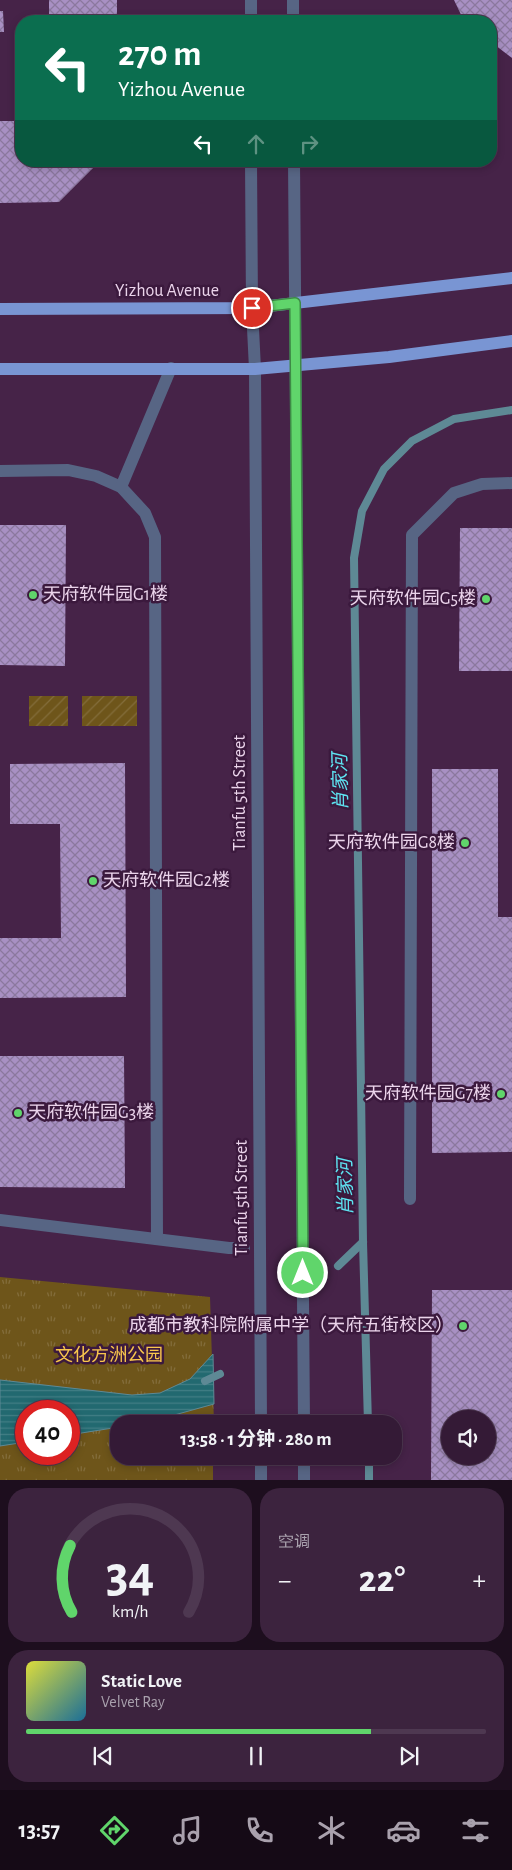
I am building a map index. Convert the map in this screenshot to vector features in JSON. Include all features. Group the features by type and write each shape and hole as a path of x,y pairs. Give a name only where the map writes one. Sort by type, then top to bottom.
{"main road":[{"name":"Yizhou Avenue","path":"0,309 252,308 512,278"},
{"path":"0,369 255,369 389,357 512,341"}],"street":[{"path":"251,0 251,15"},
{"path":"293,0 293,15"},
{"name":"Tianfu 5th Street","path":"251,167 252,308 255,369 261,1415"},
{"path":"294,167 304,1415"},
{"path":"121,487 171,368"},
{"path":"0,470 68,470 96,476 121,487 146,513 155,537 157,1239"},
{"path":"410,1199 412,535 454,493 482,484 512,483"},
{"path":"0,1220 229,1248 244,1248"},
{"path":"261,1465 261,1480"},
{"path":"304,1465 304,1480"}],"green space":[{"path":"29,696 68,696 68,726 29,726"},
{"path":"82,696 137,696 137,726 82,726"},
{"name":"文化方洲公园","path":"0,1277 210,1297 214,1415 110,1415 110,1465 213,1465 213,1480 0,1480"}],"shaded area":[{"path":"213,1354 214,1404 174,1415 110,1415 110,1428 80,1433 80,1400 15,1400 15,1444 0,1446 0,1380 132,1395 160,1393 190,1379"}],"building":[{"path":"49,0 117,0 117,15 49,15"},
{"path":"454,0 512,0 512,58 497,47 497,15 461,15"},
{"path":"0,11 3,11 4,32 0,32"},
{"path":"0,121 15,121 15,167 94,167 59,202 0,203"},
{"name":"天府软件园G1楼","path":"0,525 66,525 65,666 0,665"},
{"name":"天府软件园G5楼","path":"460,528 512,528 512,671 459,671"},
{"name":"天府软件园G2楼","path":"125,763 126,997 0,998 0,938 61,938 60,824 10,824 10,764"},
{"path":"432,769 498,769 498,917 512,917 512,1152 432,1153"},
{"path":"0,1056 124,1056 125,1188 0,1187"},
{"path":"432,1290 512,1290 512,1480 431,1480"}],"waterway":[{"name":"肖家河","path":"368,1415 363,1242 354,558 362,511 384,469 412,441 454,419 512,410"},
{"name":"肖家河","path":"338,1266 363,1242"},
{"name":"肖家河","path":"205,1381 220,1374"},
{"path":"369,1465 369,1480"}],"place":[{"name":"天府软件园G1楼","path":"33,595"},
{"name":"天府软件园G5楼","path":"486,599"},
{"name":"天府软件园G8楼","path":"465,843"},
{"name":"天府软件园G2楼","path":"93,881"},
{"name":"天府软件园G7楼","path":"501,1094"},
{"name":"天府软件园G3楼","path":"18,1113"},
{"name":"成都市教科院附属中学（天府五街校区）","path":"463,1326"}],"route":[{"path":"252,308 295,303 303,1273"}]}
